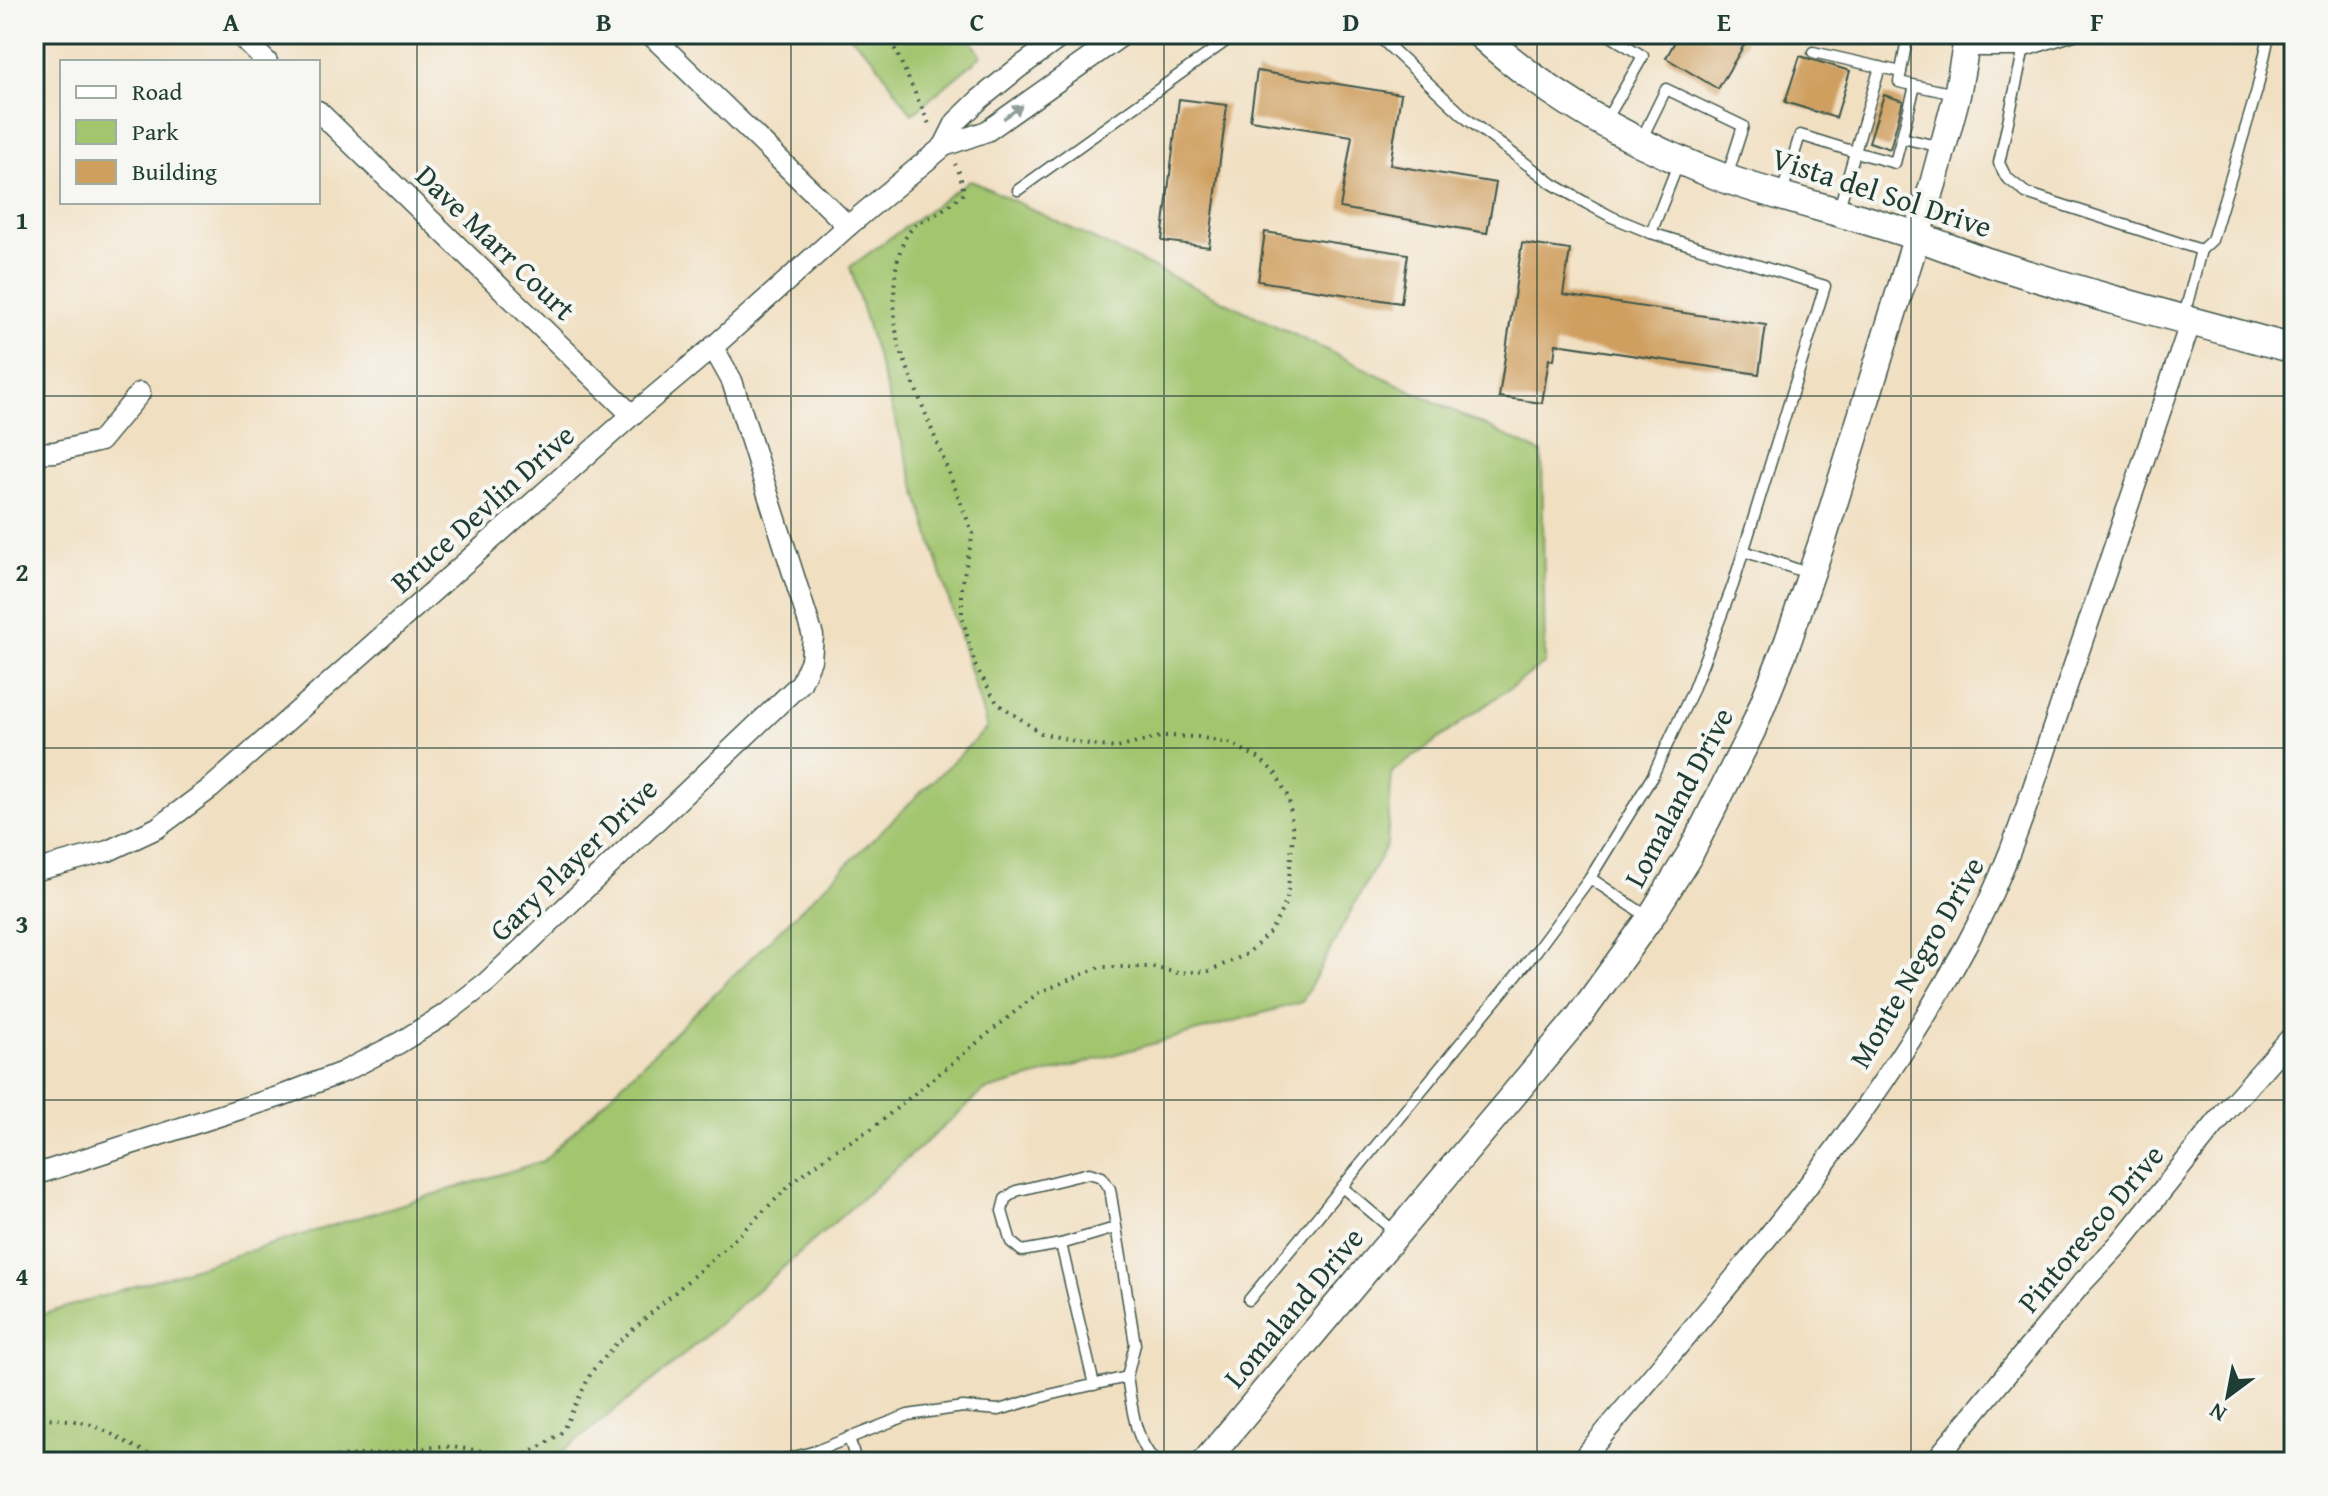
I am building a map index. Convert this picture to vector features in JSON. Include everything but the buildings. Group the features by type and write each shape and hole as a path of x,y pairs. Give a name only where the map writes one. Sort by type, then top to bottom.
{"main road":[{"name":"Vista del Sol Drive","path":"1480,34 1533,80 1604,123 1639,142 1727,179 1916,236 2023,273 2294,349"}],"street":[{"path":"238,34 265,60"},
{"path":"650,34 848,226"},
{"name":"Bruce Devlin Drive","path":"944,146 956,122 980,99 1065,34"},
{"name":"Bruce Devlin Drive","path":"34,871 108,851 157,828 211,788 632,415 944,146 987,131 1124,34"},
{"name":"Lomaland Drive","path":"1205,1462 1578,1018 1650,918 1690,854 1752,731 1784,653 1811,574 1943,148 1967,40"},
{"name":"Dave Marr Court","path":"320,113 632,415"},
{"name":"Monte Negro Drive","path":"1580,1462 1781,1222 1832,1156 1923,1022 1967,944 2009,859 2187,320"},
{"name":"Gary Player Drive","path":"34,1175 281,1096 343,1072 444,1015 487,982 801,683 811,660 813,636 732,381 713,347"},
{"path":"34,453 55,452 100,441 140,393"},
{"name":"Pintoresco Drive","path":"1934,1462 2082,1283 2119,1244 2225,1112 2294,1034"}],"lane":[{"path":"1018,190 1236,34"},
{"path":"1249,1300 1537,950 1590,878 1652,777 1685,706 1728,599 1825,286 1651,233 1612,217 1553,184 1467,119 1376,34"},
{"path":"1604,123 1643,56 1607,34"},
{"path":"1908,34 1899,82 1957,95"},
{"path":"2027,34 1999,163 2006,177 2026,193 2201,250"},
{"path":"1967,40 2025,51 2077,34"},
{"path":"2187,320 2201,250 2212,240 2257,90 2268,40"},
{"path":"1813,52 1901,72"},
{"path":"1838,212 1855,152 1871,121 1880,67"},
{"path":"1782,195 1800,135 1895,163 1915,86"},
{"path":"1639,142 1666,89 1743,126 1727,179"},
{"path":"1902,132 1943,148"},
{"path":"1651,233 1679,160"},
{"path":"1744,551 1811,574"},
{"path":"1590,878 1650,918"},
{"path":"1115,1228 1061,1244 1022,1251 1011,1242 1002,1211 1005,1199 1016,1191 1089,1173 1102,1177 1110,1189 1135,1344 1127,1377 1137,1430 1149,1456 1156,1462"},
{"path":"1342,1187 1397,1234"},
{"path":"1061,1244 1094,1385"},
{"path":"776,1462 809,1458 849,1437 908,1415 963,1407 999,1410 1127,1377"},
{"path":"849,1437 856,1462"}],"path":[{"path":"264,1462 444,1446 522,1456 544,1445 562,1432 592,1371 615,1345 724,1249 799,1177 870,1130 1038,993 1100,967 1152,967 1178,973 1209,971 1247,954 1271,931 1287,900 1293,834 1289,799 1276,774 1260,759 1232,744 1198,737 1164,736 1117,748 1041,733 997,703 975,665 962,616 962,584 973,534 898,344 893,310 904,239 916,225 939,213 964,193 960,174 922,111 888,34"},
{"path":"34,1417 96,1427 140,1451 178,1462"}],"green space":[{"path":"848,34 968,34 981,56 912,114 873,58"},
{"path":"970,180 1542,453 1545,663 1392,772 1387,844 1302,1002 984,1091 665,1371 549,1462 34,1462 34,1317 543,1161 987,728 850,267"}]}
